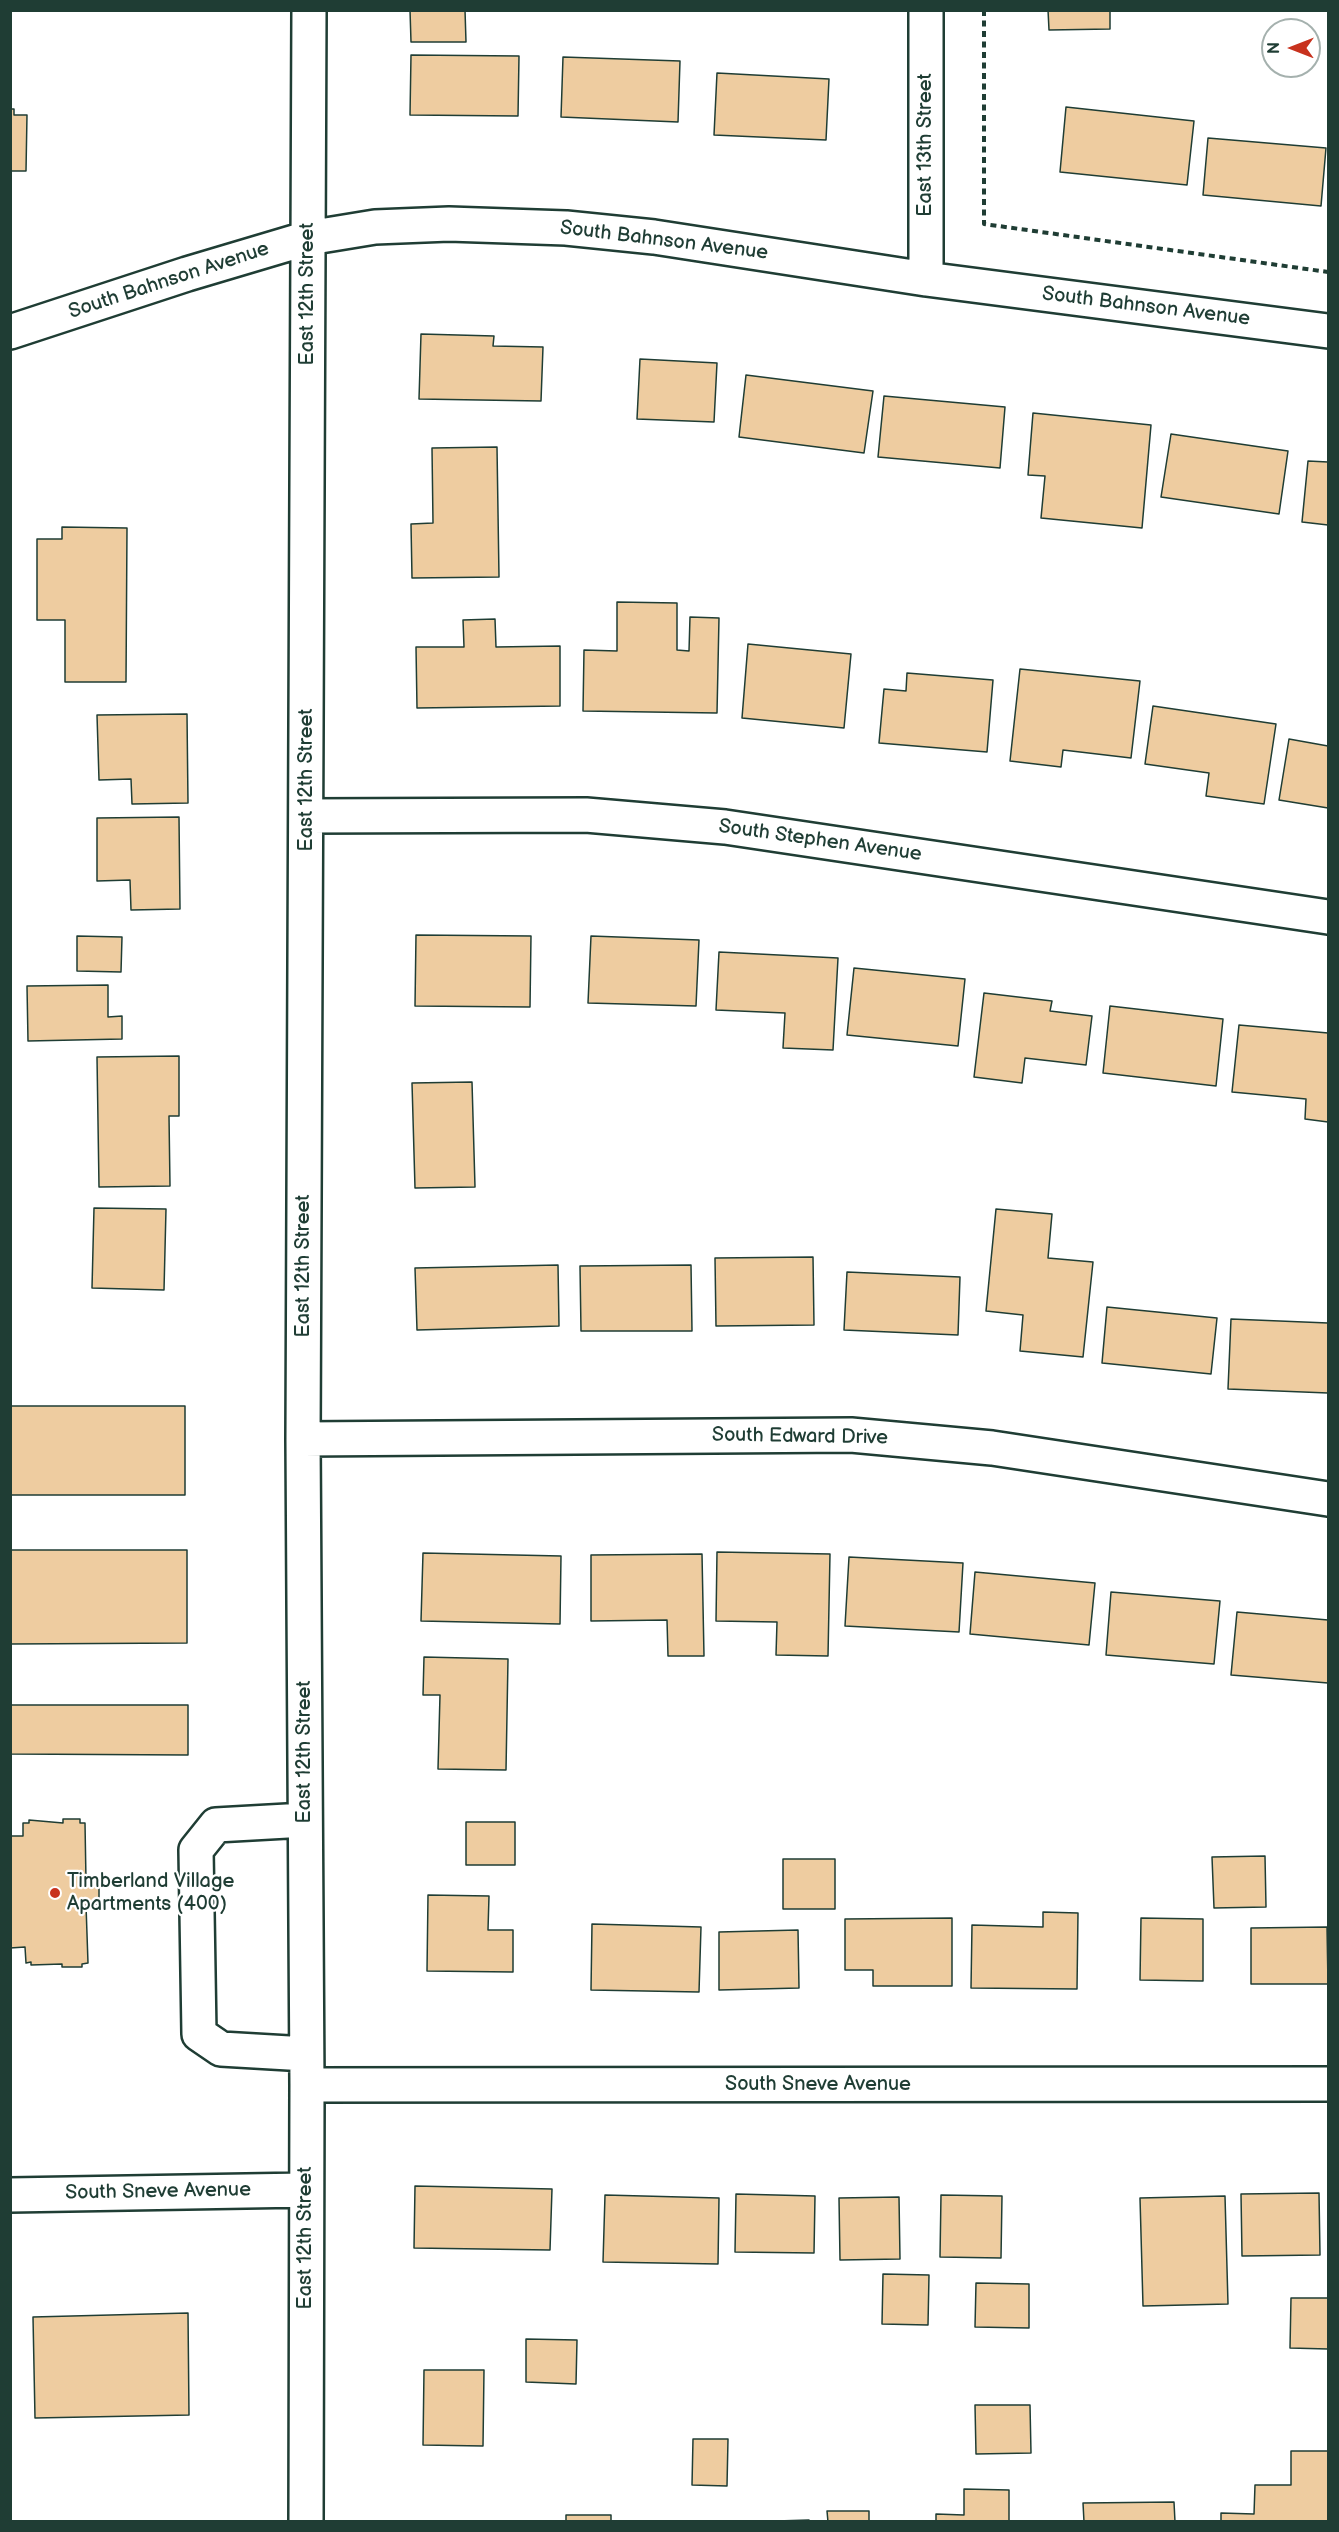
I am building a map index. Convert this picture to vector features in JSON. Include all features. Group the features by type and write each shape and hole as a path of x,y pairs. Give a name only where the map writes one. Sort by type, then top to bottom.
{"street":[{"name":"East 12th Street","path":"306,2522 303,1439 309,10"},
{"name":"East 13th Street","path":"926,10 926,279"},
{"name":"South Bahnson Avenue","path":"10,332 187,274 308,238 375,226 449,224 566,228 654,237 926,279 1329,331"},
{"name":"South Stephen Avenue","path":"307,816 586,815 725,826 1329,917"},
{"name":"South Edward Drive","path":"303,1439 851,1435 992,1448 1329,1499"},
{"name":"South Sneve Avenue","path":"305,1821 216,1825 196,1850 199,2034 221,2049 306,2069 1329,2084"},
{"name":"South Sneve Avenue","path":"10,2195 305,2190"}],"path":[{"path":"984,10 984,224 1329,272"}],"building":[{"path":"410,10 465,10 466,42 411,42"},
{"path":"1048,10 1110,10 1110,29 1049,30"},
{"path":"411,55 519,56 518,116 410,115"},
{"path":"563,57 680,61 678,122 561,117"},
{"path":"717,73 829,79 826,140 714,135"},
{"path":"1066,107 1194,121 1187,185 1060,172"},
{"path":"10,109 14,109 14,115 27,115 26,171 10,171"},
{"path":"1208,138 1326,148 1321,206 1203,195"},
{"path":"421,334 494,336 493,346 543,347 541,401 419,399"},
{"path":"640,359 717,363 714,422 637,419"},
{"path":"746,375 873,391 864,453 739,437"},
{"path":"884,396 1005,407 1000,468 878,457"},
{"path":"1033,413 1151,425 1142,528 1041,518 1045,476 1028,475"},
{"path":"1171,434 1288,451 1279,514 1161,497"},
{"path":"497,447 499,577 412,578 411,524 433,523 432,448"},
{"path":"1308,461 1328,462 1328,525 1302,522"},
{"path":"62,527 127,528 126,682 65,682 65,620 37,620 37,539 62,539"},
{"path":"617,602 677,603 677,650 689,651 690,617 719,618 717,713 583,711 584,650 617,651"},
{"path":"495,619 496,647 560,646 560,706 417,708 416,647 464,647 463,620"},
{"path":"748,644 851,654 844,728 742,718"},
{"path":"1020,669 1140,681 1131,758 1063,750 1061,767 1010,761"},
{"path":"907,673 993,680 987,752 879,743 884,689 906,691"},
{"path":"1153,706 1276,724 1264,804 1206,796 1209,773 1145,764"},
{"path":"187,714 188,803 132,804 131,779 99,780 97,715"},
{"path":"1289,739 1328,746 1328,808 1279,800"},
{"path":"179,817 180,909 131,910 130,880 97,881 97,818"},
{"path":"416,935 531,936 530,1007 415,1006"},
{"path":"77,936 122,937 121,972 77,971"},
{"path":"591,936 699,940 696,1006 588,1003"},
{"path":"719,952 838,958 833,1050 783,1048 785,1013 716,1010"},
{"path":"854,968 965,979 958,1046 847,1035"},
{"path":"108,985 108,1017 122,1016 122,1039 28,1041 27,986"},
{"path":"984,993 1052,1001 1050,1011 1092,1016 1086,1065 1025,1058 1022,1083 974,1077"},
{"path":"1110,1006 1223,1019 1216,1086 1103,1073"},
{"path":"1239,1025 1328,1033 1328,1122 1305,1119 1306,1099 1232,1092"},
{"path":"179,1056 179,1116 169,1116 170,1186 99,1187 97,1057"},
{"path":"472,1082 475,1187 415,1188 412,1083"},
{"path":"94,1208 166,1209 164,1290 92,1288"},
{"path":"996,1209 1052,1214 1048,1258 1093,1262 1083,1357 1020,1351 1023,1315 986,1311"},
{"path":"813,1257 814,1325 716,1326 715,1258"},
{"path":"558,1265 559,1326 417,1330 415,1268"},
{"path":"691,1265 692,1331 581,1331 580,1266"},
{"path":"847,1272 960,1277 958,1335 844,1330"},
{"path":"1107,1307 1217,1318 1211,1374 1102,1363"},
{"path":"1231,1319 1328,1323 1328,1393 1228,1389"},
{"path":"10,1406 185,1406 185,1495 10,1495"},
{"path":"10,1550 187,1550 187,1643 10,1644"},
{"path":"717,1552 830,1554 828,1656 776,1655 777,1622 716,1621"},
{"path":"423,1553 561,1556 560,1624 421,1621"},
{"path":"702,1554 704,1656 668,1656 667,1620 591,1621 591,1555"},
{"path":"849,1557 963,1563 959,1632 845,1626"},
{"path":"975,1572 1095,1583 1089,1645 970,1634"},
{"path":"1111,1592 1220,1601 1214,1664 1106,1655"},
{"path":"1237,1612 1328,1620 1328,1683 1231,1675"},
{"path":"424,1657 508,1659 506,1770 438,1769 440,1695 423,1695"},
{"path":"10,1705 188,1705 188,1755 10,1754"},
{"name":"Timberland Village Apartments (400)","path":"63,1819 80,1819 80,1823 85,1823 86,1881 99,1880 99,1904 86,1905 88,1963 82,1964 82,1967 62,1967 62,1964 31,1965 31,1962 26,1963 25,1947 10,1948 10,1836 23,1836 23,1823 29,1823 29,1820 63,1823"},
{"path":"466,1822 515,1822 515,1865 466,1865"},
{"path":"1265,1856 1266,1907 1214,1908 1212,1857"},
{"path":"783,1859 835,1859 835,1909 783,1909"},
{"path":"428,1895 489,1896 488,1930 513,1930 513,1972 427,1971"},
{"path":"1043,1912 1078,1913 1077,1989 971,1988 972,1925 1043,1927"},
{"path":"952,1918 952,1986 873,1986 873,1970 845,1970 845,1919"},
{"path":"1141,1918 1203,1919 1203,1981 1140,1980"},
{"path":"592,1924 701,1927 699,1992 591,1990"},
{"path":"1327,1927 1328,1984 1251,1984 1251,1928"},
{"path":"798,1930 799,1988 719,1990 719,1932"},
{"path":"415,2186 552,2189 550,2250 414,2248"},
{"path":"1319,2193 1320,2255 1242,2256 1241,2194"},
{"path":"736,2194 815,2196 814,2253 735,2252"},
{"path":"605,2195 719,2198 718,2264 603,2262"},
{"path":"941,2195 1002,2196 1001,2258 940,2257"},
{"path":"1225,2196 1228,2304 1143,2306 1140,2198"},
{"path":"899,2197 900,2259 840,2260 839,2198"},
{"path":"883,2274 929,2275 928,2325 882,2324"},
{"path":"976,2283 1029,2284 1029,2328 975,2327"},
{"path":"1291,2298 1328,2298 1328,2349 1290,2348"},
{"path":"188,2313 189,2415 35,2418 33,2317"},
{"path":"526,2339 577,2340 576,2384 526,2382"},
{"path":"424,2370 484,2370 483,2446 423,2445"},
{"path":"975,2405 1030,2405 1031,2453 976,2454"},
{"path":"693,2439 728,2439 727,2486 692,2485"},
{"path":"1291,2451 1328,2451 1328,2522 1221,2522 1221,2513 1254,2514 1255,2485 1291,2485"},
{"path":"964,2489 1009,2490 1009,2522 936,2522 936,2514 964,2515"},
{"path":"1174,2502 1175,2522 1084,2522 1083,2503"},
{"path":"827,2511 869,2511 869,2522 828,2522"},
{"path":"566,2515 611,2515 611,2522 566,2522"},
{"path":"809,2520 809,2522 744,2522"}],"place":[{"name":"Timberland Village Apartments (400)","path":"55,1893"}]}
